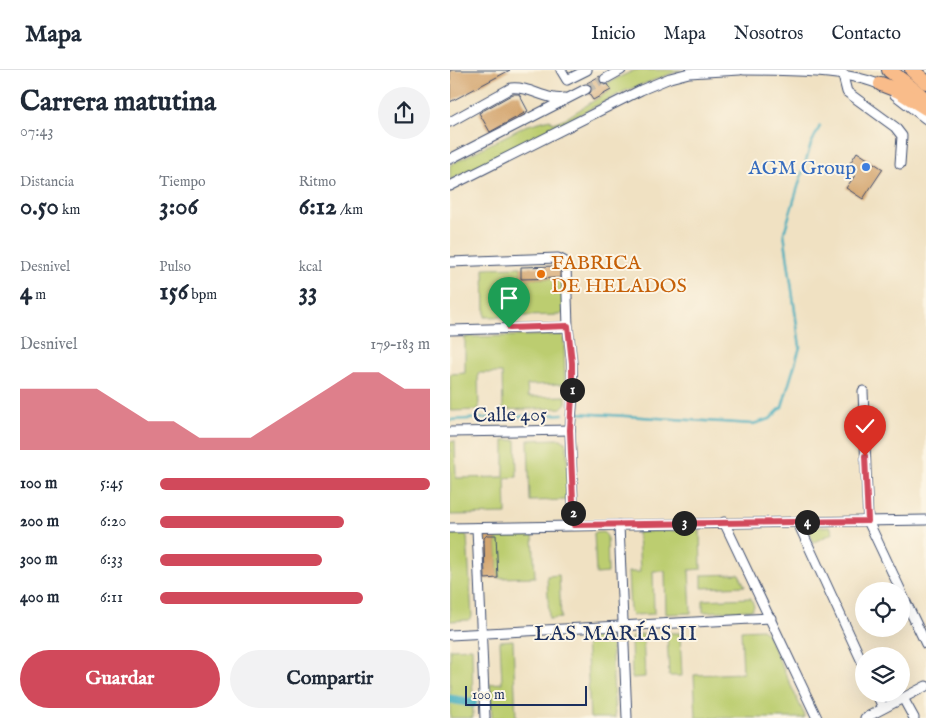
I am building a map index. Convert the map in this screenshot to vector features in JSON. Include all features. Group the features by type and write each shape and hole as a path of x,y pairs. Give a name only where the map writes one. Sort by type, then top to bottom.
{"highway":[{"path":"889,70 926,99"},
{"path":"912,70 926,82"},
{"path":"881,84 899,91 926,108"}],"street":[{"path":"561,70 567,80 587,70"},
{"path":"605,78 621,70"},
{"path":"450,185 640,90 670,78 704,71 842,72 864,76 881,84 926,119"},
{"path":"842,72 847,92 895,127 902,136 900,164"},
{"path":"450,122 511,88 527,89 552,98 568,98"},
{"path":"450,159 586,89"},
{"path":"450,262 558,258 564,261 566,266 572,388 570,430 574,525"},
{"path":"450,330 568,326"},
{"path":"863,391 868,521 897,582"},
{"name":"Calle 405","path":"450,432 570,430"},
{"path":"450,528 926,520"},
{"path":"724,522 817,718"},
{"path":"798,523 855,647"},
{"path":"619,525 627,718"},
{"path":"477,528 484,718"},
{"path":"910,610 926,644"},
{"path":"450,635 771,618"},
{"path":"910,695 926,686"},
{"path":"880,702 883,708"},
{"path":"865,718 896,702"},
{"path":"906,702 914,718"}],"green space":[{"path":"635,70 681,70 625,91 450,180 450,165 525,126 550,119 553,123 568,117 611,90 607,83"},
{"path":"521,267 521,279 563,278 564,312 560,315 485,317 484,268"},
{"path":"561,335 564,338 565,384 527,385 528,397 566,396 566,403 561,408 503,410 502,373 478,373 479,410 450,411 450,374 465,373 465,337"},
{"path":"561,439 567,444 568,500 530,501 528,440"},
{"path":"504,440 516,440 517,477 505,478 506,514 450,515 450,442 455,441 456,478 504,477"},
{"path":"830,526 833,533 814,542 809,532 810,528"},
{"path":"700,530 701,569 689,570 691,613 666,614 665,571 653,571 654,614 633,615 630,612 628,572 640,572 638,532"},
{"path":"603,532 607,536 608,573 596,574 594,533"},
{"path":"450,533 464,533 467,536 472,617 468,620 450,621"},
{"path":"533,534 535,577 498,578 496,535"},
{"path":"739,574 745,586 702,588 702,575"},
{"path":"559,575 561,618 549,619 547,576"},
{"path":"751,598 754,606 752,610 703,612 703,600"},
{"path":"762,629 766,632 805,716 804,718 696,718 694,675 743,673 741,630"},
{"path":"667,633 680,633 682,676 669,676"},
{"path":"643,634 645,677 632,678 631,638 634,635"},
{"path":"607,636 611,639 615,718 590,718 586,637"},
{"path":"513,640 516,718 492,718 490,684 502,683 500,641"},
{"path":"472,648 473,718 450,718 450,649"}],"building":[{"path":"450,70 510,70 450,102"},
{"path":"600,76 600,82 604,85 608,84 611,90 593,100 589,94 592,87 587,83"},
{"path":"513,94 519,94 528,111 490,132 479,113"},
{"path":"857,152 883,169 863,199 846,188 856,174 847,168"},
{"name":"FABRICA DE HELADOS","path":"556,266 560,270 560,278 521,279 521,267"},
{"path":"487,535 496,535 498,578 485,579 484,538"}],"waterway":[{"path":"578,413 753,424 770,419 782,407 800,347 784,233 811,144 820,126"},
{"path":"450,420 563,414"},
{"path":"450,699 473,703"}],"tunnel":[{"path":"586,89 605,79"}],"place":[{"name":"AGM Group","path":"866,167"},
{"name":"FABRICA DE HELADOS","path":"541,274"}],"district":[{"name":"LAS MARÍAS II","path":"616,633"}],"route":[{"path":"509,328 568,326 572,363 570,430 574,525 868,521 865,456"}]}
